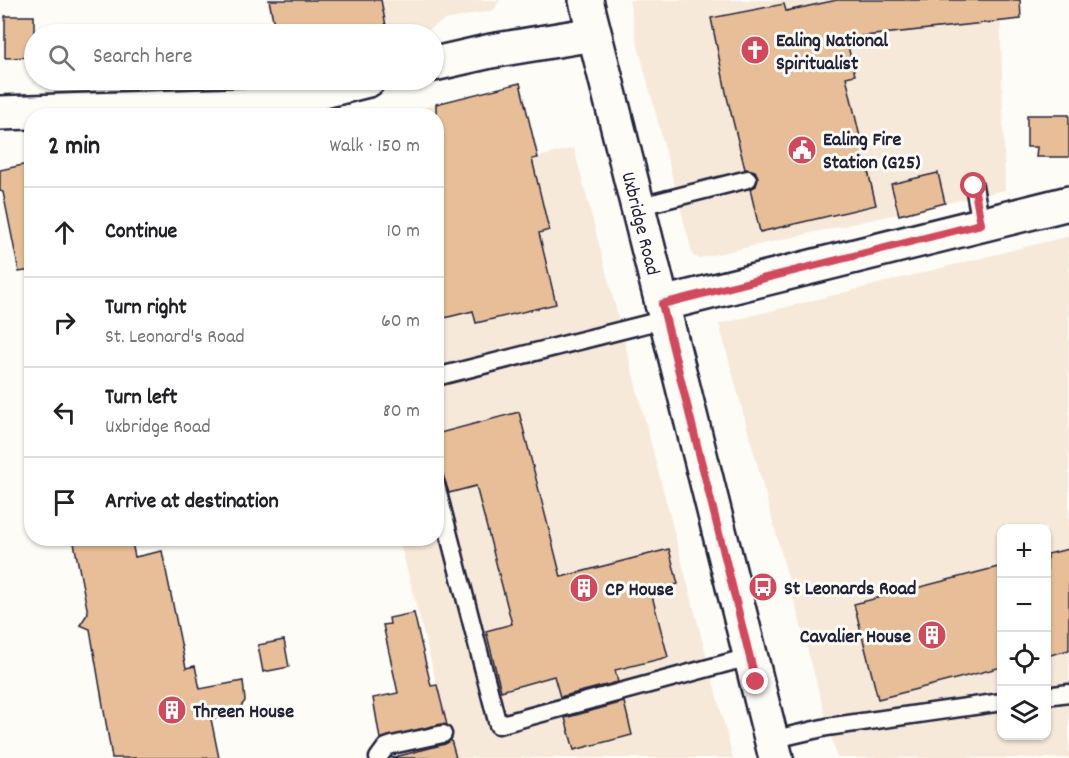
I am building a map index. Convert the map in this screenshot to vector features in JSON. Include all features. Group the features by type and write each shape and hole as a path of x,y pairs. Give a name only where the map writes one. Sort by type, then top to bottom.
{"street":[{"name":"Uxbridge Road","path":"586,0 749,657 774,749"},
{"path":"444,62 491,51 594,34"},
{"path":"151,108 272,104 328,90"},
{"path":"0,113 24,112"},
{"path":"664,312 981,224 1069,203"}],"lane":[{"path":"637,207 748,179"},
{"path":"974,186 981,224"},
{"path":"444,375 664,312"},
{"path":"444,516 498,725 749,657"},
{"path":"1051,695 1069,693"},
{"path":"774,749 827,727 997,703"},
{"path":"378,758 386,747 443,734"}],"shaded area":[{"path":"267,0 500,0 494,10 445,20 438,24 272,24"},
{"path":"629,0 1000,0 1005,190 699,258 693,256 637,42"},
{"path":"520,83 538,157 574,148 733,758 456,758 401,546 444,546 444,108 422,108"},
{"path":"1069,236 1069,758 837,758 719,324"}],"building":[{"path":"269,0 381,0 386,24 274,24"},
{"path":"837,0 1020,0 1021,19 846,38 855,75 846,77 876,205 760,232 750,189 756,186 758,177 755,171 745,169 711,18 784,4 786,11"},
{"path":"5,16 34,16 34,24 24,24 24,57 5,58"},
{"path":"520,83 538,158 532,159 549,230 539,233 556,304 476,323 473,311 444,318 444,108 436,108 436,104"},
{"path":"1027,115 1069,115 1069,157 1036,157 1037,147 1027,147"},
{"path":"24,165 24,271 19,272 3,192 0,191 0,170"},
{"path":"938,173 945,203 899,215 891,184"},
{"name":"CP House","path":"519,412 561,577 669,549 678,584 651,592 668,657 615,670 618,682 560,697 554,676 501,691 486,631 512,624 476,486 449,493 444,478 444,432"},
{"path":"75,546 133,546 135,557 162,551 186,668 195,666 200,689 243,681 245,701 235,714 211,719 219,758 112,758 90,629 80,625 88,613"},
{"path":"1069,549 1069,650 1051,655 1051,578 1051,553"},
{"name":"Cavalier House","path":"997,567 997,668 878,699 854,604"},
{"path":"414,613 431,686 437,685 447,725 441,724 380,739 373,698 398,693 383,625 390,624 389,618"},
{"path":"284,640 289,667 263,672 258,645"},
{"path":"624,702 632,735 574,750 565,718"},
{"path":"451,740 456,758 391,758 445,744"}],"place":[{"name":"Ealing National Spiritualist","path":"755,50"},
{"name":"Ealing Fire Station (G25)","path":"802,150"},
{"name":"St Leonards Road","path":"763,587"},
{"name":"CP House","path":"584,588"},
{"name":"Cavalier House","path":"932,635"},
{"name":"Threen House","path":"172,710"}],"route":[{"path":"756,682 662,304 981,224 974,186"}]}
